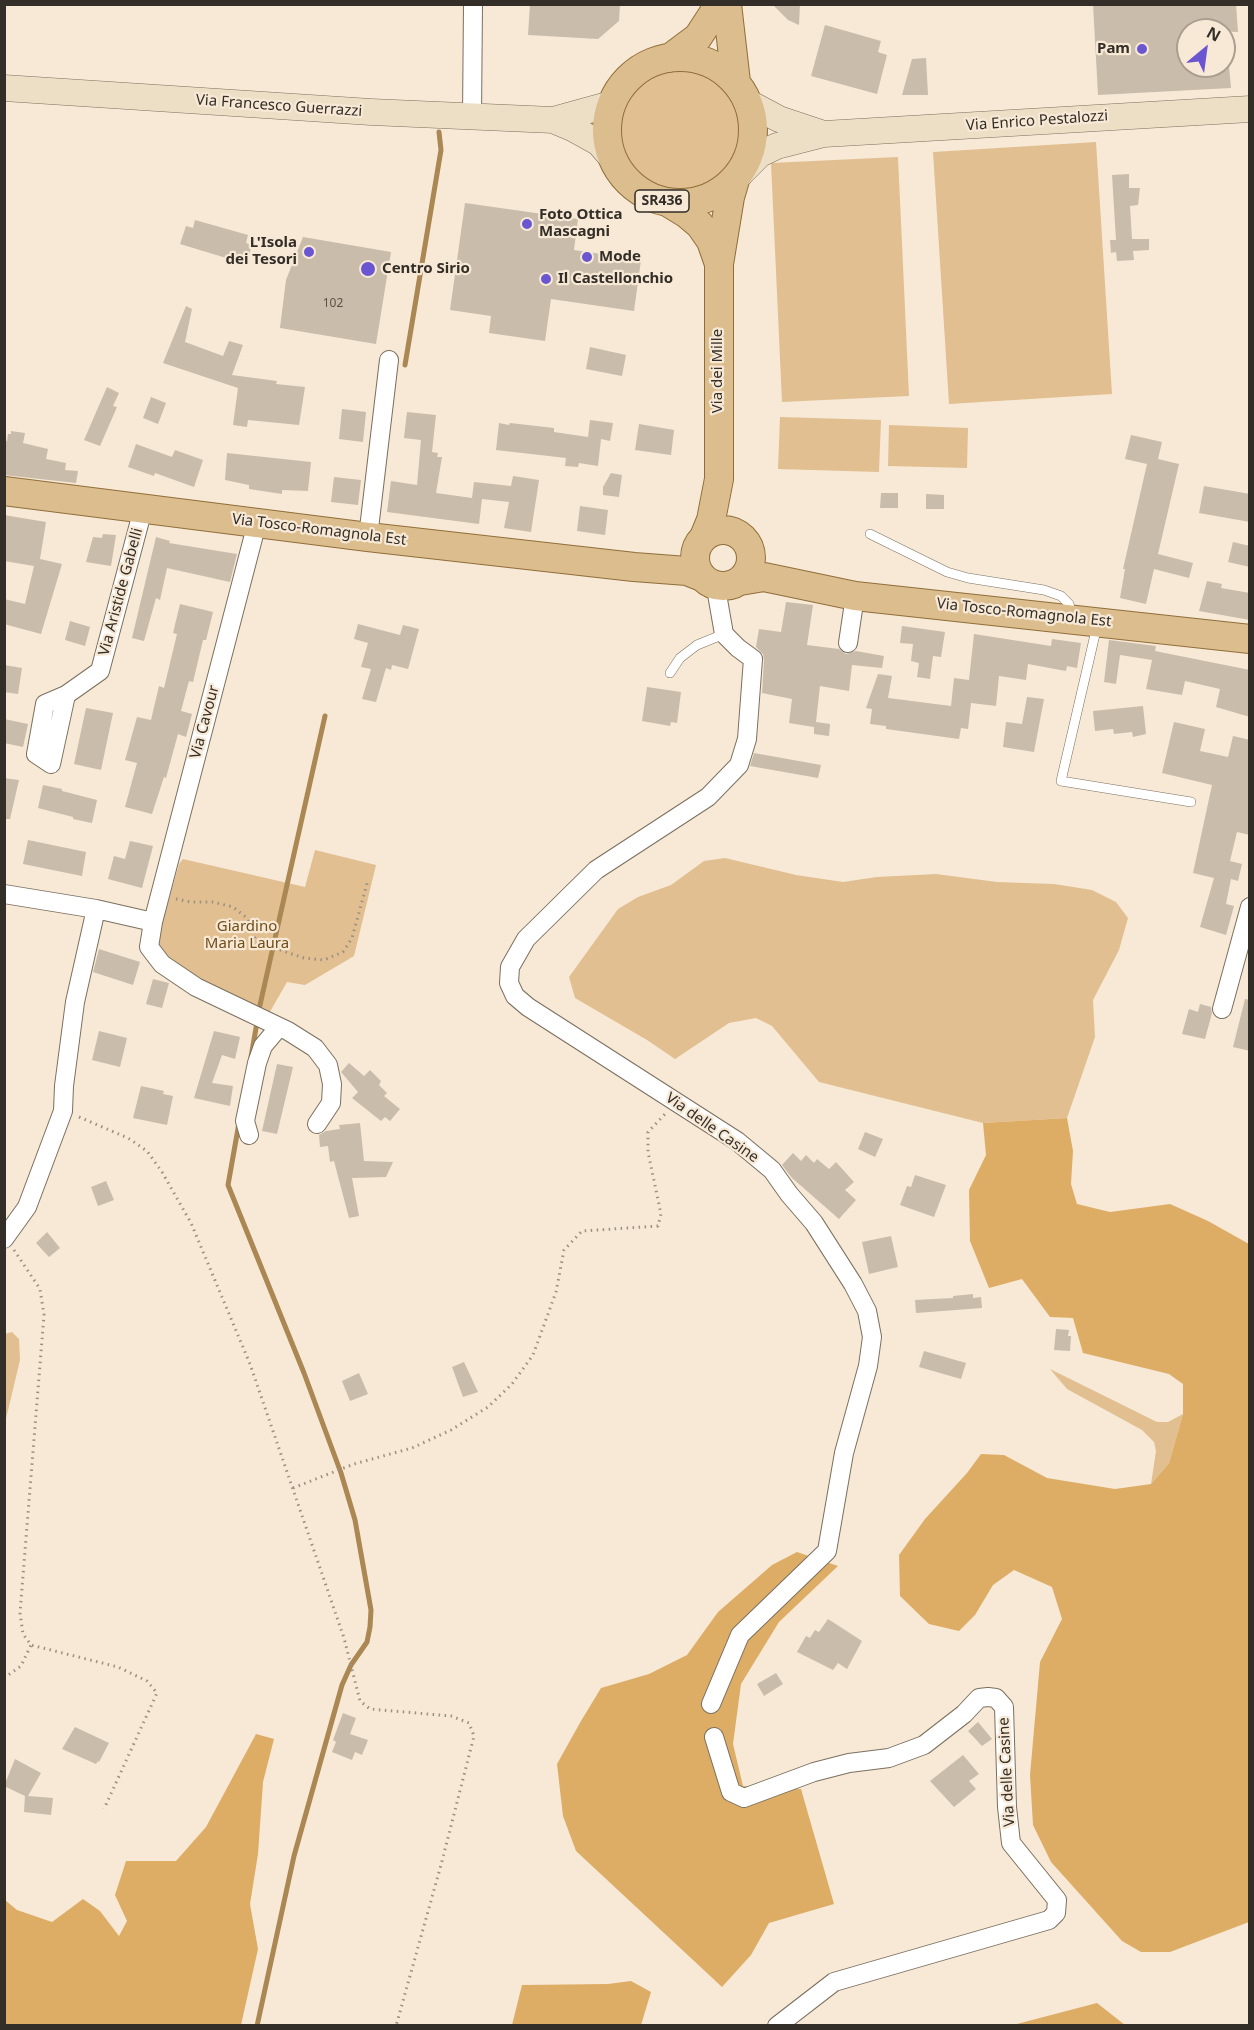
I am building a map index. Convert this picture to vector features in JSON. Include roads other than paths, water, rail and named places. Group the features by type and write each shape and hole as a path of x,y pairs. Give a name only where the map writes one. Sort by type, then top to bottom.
{"main road":[{"name":"SR436","path":"670,58 698,37 717,4"},
{"name":"SR436","path":"727,4 742,92 753,117 754,132 748,161 724,190 698,202 669,203 645,195 626,180 613,159 607,141 607,122 616,93 630,76 649,64 670,58 699,59 713,64 742,92"},
{"name":"Via Francesco Guerrazzi","path":"4,88 361,111 553,120 612,104"},
{"name":"Via Enrico Pestalozzi","path":"742,92 779,119 824,135"},
{"name":"Via Enrico Pestalozzi","path":"737,177 760,154 777,146 824,135 1250,109"},
{"name":"Via Francesco Guerrazzi","path":"553,120 600,144 613,159"},
{"name":"Via dei Mille","path":"702,539 711,520 719,479 720,264 730,197 737,177"},
{"name":"Via dei Mille","path":"669,203 700,225 711,240 720,264"},
{"name":"Via dei Mille","path":"719,479 743,540"},
{"name":"Via Tosco-Romagnola Est","path":"4,491 368,537 687,571 722,581 764,577 855,596 1250,639"},
{"name":"Via Tosco-Romagnola Est","path":"634,567 674,554 716,530 723,529 743,540 799,583"},
{"path":"702,539 696,549 695,562 722,581 751,567 743,540"}],"street":[{"path":"472,116 473,4"},
{"path":"368,537 389,360"},
{"name":"Via Aristide Gabelli","path":"66,695 100,671 143,509"},
{"name":"Via Cavour","path":"257,523 148,947 162,964 196,987 265,1020 315,1048 328,1065 332,1084 331,1103 318,1124"},
{"path":"722,581 717,594 724,634"},
{"path":"848,643 855,596"},
{"name":"Via delle Casine","path":"711,1704 740,1635 827,1551 844,1453 868,1366 872,1337 867,1311 853,1284 814,1223 772,1170 737,1141 528,1007 515,996 509,983 510,967 526,939 596,870 708,797 739,765 747,739 753,659 724,634"},
{"path":"4,894 96,909 153,922"},
{"path":"1222,1009 1250,908"},
{"path":"5,1239 27,1207 63,1111 75,1002 96,909"},
{"path":"249,1135 245,1121 257,1063 263,1046 265,1020"},
{"name":"Via delle Casine","path":"714,1737 731,1792 744,1797 814,1772 849,1763 889,1758 924,1745 964,1714 979,1698 988,1696 996,1698 1004,1707 1007,1808 1011,1843 1057,1900 1056,1912 1049,1920 834,1982 777,2025"}],"lane":[{"path":"870,534 947,572 968,578 1044,590 1061,596 1086,620 1061,781 1191,802"},
{"path":"670,673 680,658 697,645 724,634"}],"waterway":[{"path":"405,365 441,150 439,132"},
{"path":"251,1057 260,1005 325,716"},
{"path":"239,1123 228,1185 304,1373 341,1473 355,1520 371,1610 367,1642 351,1665 342,1685 294,1856 257,2026"}],"place":[{"name":"Pam","path":"1142,49"},
{"name":"Foto Ottica Mascagni","path":"527,224"},
{"name":"L'Isola dei Tesori","path":"309,252"},
{"name":"Mode","path":"587,257"},
{"name":"Centro Sirio","path":"368,269"},
{"name":"Il Castellonchio","path":"546,279"}],"park label":[{"name":"Giardino Maria Laura","path":"247,936"}]}
